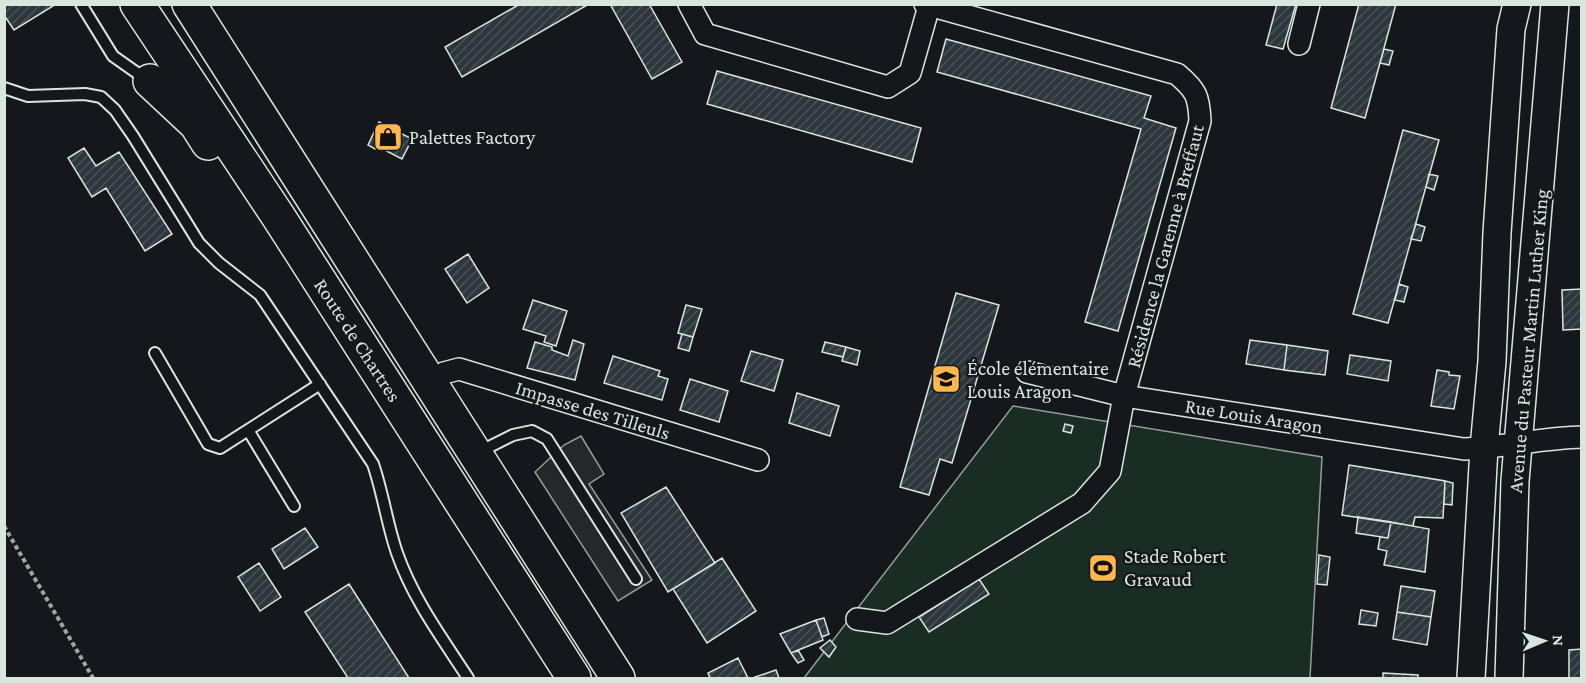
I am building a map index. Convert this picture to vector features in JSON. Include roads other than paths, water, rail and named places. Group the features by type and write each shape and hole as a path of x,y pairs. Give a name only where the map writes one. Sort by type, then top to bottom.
{"main road":[{"name":"Route de Chartres","path":"137,4 278,216 574,678"},
{"name":"Route de Chartres","path":"189,4 618,678"},
{"path":"150,81 196,124 243,194 278,216"}],"street":[{"name":"Résidence la Garenne à Breffaut","path":"689,4 705,34 888,87 910,73 927,5 1177,74 1192,86 1199,100 1200,121 1124,396 1110,471 1082,503 886,623 857,620"},
{"path":"1299,44 1309,4"},
{"name":"Avenue du Pasteur Martin Luther King","path":"1509,678 1518,442 1555,4"},
{"name":"Avenue du Pasteur Martin Luther King","path":"1471,678 1512,13"},
{"name":"Impasse des Tilleuls","path":"430,382 444,373 459,369 758,460"},
{"name":"Rue Louis Aragon","path":"1027,372 1124,396 1464,449 1554,437 1581,436"}],"lane":[{"path":"81,4 113,56 150,81"},
{"path":"4,88 28,96 85,94 101,97 115,110 133,136 199,243 219,263 261,295 373,464 381,487 396,551 412,589 468,678"},
{"path":"155,353 208,444 220,448 320,384"},
{"path":"248,430 294,506"},
{"path":"476,454 513,435 532,431 547,439 636,579"}],"place":[{"name":"Palettes Factory","path":"388,137"},
{"name":"École élémentaire Louis Aragon","path":"946,379"},
{"name":"Stade Robert Gravaud","path":"1103,568"}]}
